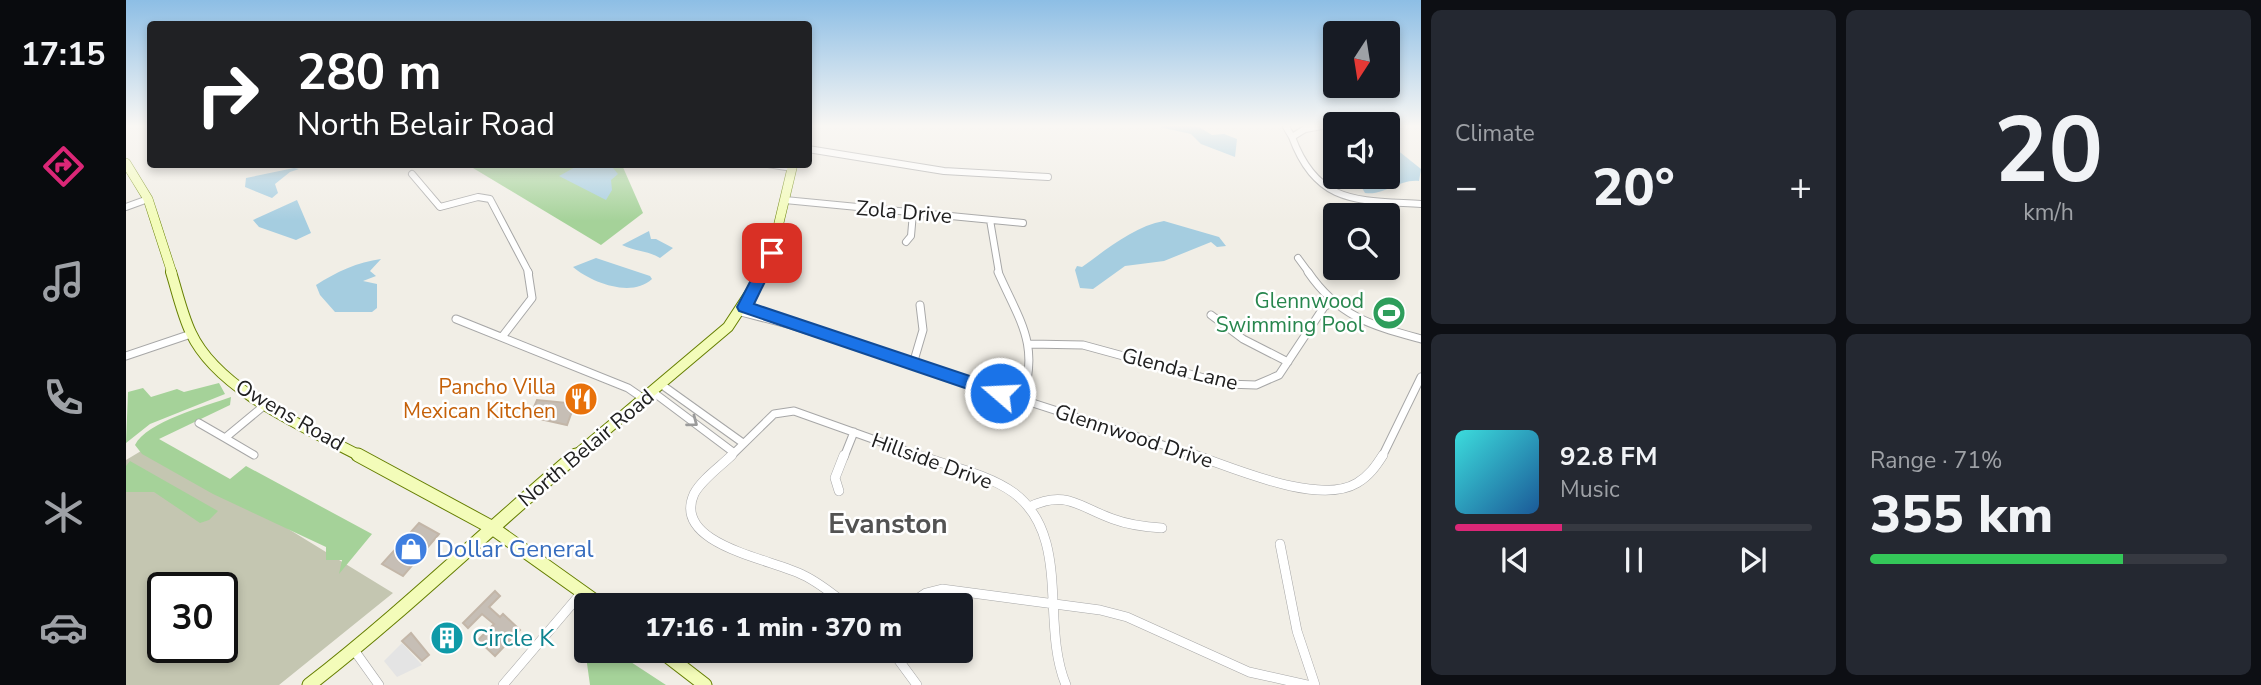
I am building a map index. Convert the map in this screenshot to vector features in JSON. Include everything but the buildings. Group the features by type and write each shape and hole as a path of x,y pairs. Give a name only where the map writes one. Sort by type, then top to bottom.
{"street":[{"path":"855,157 944,172 1048,177"},
{"path":"1302,157 1313,180 1328,191 1350,198 1421,204"},
{"name":"Owens Road","path":"126,163 148,199 191,334 221,373 266,404 491,527 585,593"},
{"name":"North Belair Road","path":"309,685 354,650 491,527 653,392 743,309 761,279 772,253 793,168"},
{"path":"412,174 440,207 483,196 490,199 530,275 533,291 528,306 502,337"},
{"path":"126,207 148,199"},
{"name":"Zola Drive","path":"785,200 1023,223"},
{"path":"905,242 911,236 913,213"},
{"path":"990,220 995,265 1030,344 1031,372 1022,400"},
{"path":"1298,258 1332,302 1367,322 1421,339"},
{"name":"Glenda Lane","path":"1030,344 1083,345 1242,386 1269,381 1279,375 1324,307 1332,302"},
{"path":"913,364 923,330 920,305"},
{"name":"Glennwood Drive","path":"743,309 1294,487 1335,492 1351,489 1371,476 1421,377"},
{"path":"1211,315 1243,339 1288,362"},
{"path":"456,319 628,388 653,392 743,443 695,492 692,502 693,524 702,534 804,576 829,593"},
{"path":"126,356 191,334"},
{"path":"653,392 733,452"},
{"path":"225,438 266,404"},
{"name":"Hillside Drive","path":"743,443 774,414 785,410 794,411 993,482 1013,492 1039,518 1048,542 1058,666 1066,685"},
{"path":"199,423 254,456"},
{"path":"839,491 835,478 854,432"},
{"path":"1029,507 1045,498 1064,497 1125,524 1162,528"},
{"path":"1280,544 1297,631 1315,685"},
{"path":"926,593 942,589 1051,603 1127,617 1195,645 1249,672 1307,685"},
{"path":"503,685 583,591"},
{"path":"354,650 379,685"},
{"path":"676,663 705,685"},
{"path":"901,663 917,685"}],"shaded area":[{"path":"151,445 393,593 279,685 126,685 126,460"},
{"path":"402,643 422,665 397,677 384,661"}],"green space":[{"path":"473,168 623,168 643,213 601,245"},
{"path":"219,383 225,394 150,424 126,443 128,392 143,388 151,397 177,389 184,392"},
{"path":"231,397 230,405 159,439 230,479 246,466 372,534 339,574 342,560 326,560 326,547 213,494 142,454 135,445 151,429 164,422"},
{"path":"130,461 218,511 209,520 200,523 154,492 126,492 126,466"},
{"path":"587,663 632,663 666,685 590,685"}],"water":[{"path":"1400,157 1406,157 1421,169 1419,181 1400,184"},
{"path":"574,168 613,168 618,174 611,180 612,190 606,200 559,176"},
{"path":"299,169 290,172 275,184 278,193 272,198 245,187 246,178"},
{"path":"1363,189 1387,189 1379,192 1365,193"},
{"path":"297,200 311,233 296,240 259,227 253,220"},
{"path":"1164,221 1219,237 1226,246 1217,247 1211,242 1164,261 1125,266 1093,289 1080,288 1075,270 1077,266 1082,267 1131,233"},
{"path":"649,231 651,239 673,248 660,258 622,245"},
{"path":"596,258 650,276 652,279 644,285 623,288 601,283 573,267"},
{"path":"381,259 370,271 376,276 363,281 377,284 377,308 372,312 335,312 320,295 316,285 324,280 356,265"}],"place":[{"name":"Glennwood Swimming Pool","path":"1389,313"},
{"name":"Pancho Villa Mexican Kitchen","path":"581,399"},
{"name":"Dollar General","path":"411,549"},
{"name":"Circle K","path":"447,638"}],"district":[{"name":"Evanston","path":"888,523"}],"route":[{"path":"772,253 761,279 744,307 1000,393"}]}
